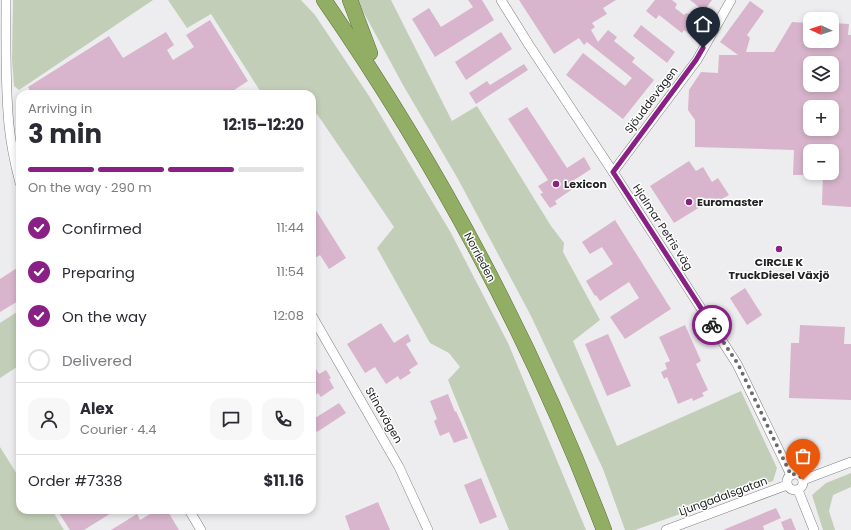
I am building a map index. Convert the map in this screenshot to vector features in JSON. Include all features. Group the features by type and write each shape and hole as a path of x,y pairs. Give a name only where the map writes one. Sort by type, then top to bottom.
{"highway":[{"name":"Norrleden","path":"324,0 404,123 468,233 500,295 565,432 604,530"},
{"name":"Norrleden","path":"334,0 370,53 416,127 507,291 548,376 597,489 612,530"},
{"path":"350,0 370,53"}],"street":[{"path":"6,0 7,95 16,165"},
{"name":"Hjalmar Petris väg","path":"501,0 738,364 791,475"},
{"name":"Sjöuddevägen","path":"613,172 696,60 731,0"},
{"name":"Stinavägen","path":"316,323 400,466 428,530"},
{"path":"803,480 851,462"},
{"path":"794,474 798,475 803,480 802,487 798,490 792,490 788,485 787,480 789,476 794,474"},
{"name":"Ljungadalsgatan","path":"666,530 788,485"},
{"path":"798,490 814,530"},
{"path":"191,514 201,530"}],"green space":[{"path":"13,0 153,0 19,90 14,86 12,60"},
{"path":"168,0 301,0 315,15 369,96 451,233 508,343 586,530 509,530 448,380 460,367 449,353 430,343 377,248 394,227 316,115 316,90 259,90 211,14 187,28"},
{"path":"357,0 391,0 452,121 477,106 551,226 564,243 563,252 600,320 573,341 617,446 741,391 777,468 773,481 635,530 625,530 603,469 531,316 458,179 403,85"},
{"path":"16,313 16,368 0,378 0,323"},
{"path":"0,447 16,473 16,514 54,514 64,530 0,530"},
{"path":"851,473 851,487 833,495 829,511 835,530 823,530 812,495 826,483"}],"building":[{"path":"468,0 482,0 494,20 435,57 412,19 429,8 441,27 473,7"},
{"path":"519,0 616,0 603,8 607,14 592,23 595,27 591,30 598,42 608,30 617,37 614,41 635,58 632,62 654,80 623,119 566,75 583,53 625,86 632,78 587,42 584,45 579,38 554,54"},
{"path":"655,0 672,0 677,4 675,8 684,15 688,13 699,22 689,34 684,30 682,33 659,15 656,19 646,11"},
{"path":"690,0 712,0 704,11"},
{"path":"750,1 764,11 747,35 750,38 746,52 774,52 792,22 803,23 803,48 839,48 839,23 849,24 848,35 851,35 851,207 822,205 823,180 839,180 839,144 803,144 803,175 793,175 794,150 695,147 695,120 688,110 689,90 701,72 718,73 719,55 738,55 720,42"},
{"path":"210,20 248,81 234,90 30,90 28,87 109,36 123,58 166,32 174,45 167,50 173,60 194,47 186,35"},
{"path":"641,25 675,52 667,63 633,36"},
{"path":"501,32 512,49 466,80 455,62"},
{"path":"524,64 528,70 476,104 469,93 487,81 490,85"},
{"path":"527,107 567,168 584,157 591,169 571,182 574,188 555,201 557,204 550,208 540,194 543,193 538,186 548,180 508,119"},
{"path":"689,161 696,171 703,167 712,182 718,178 729,195 715,203 713,199 674,223 650,186"},
{"path":"316,210 346,258 329,269 320,255 316,258"},
{"path":"615,220 671,309 625,339 610,317 639,298 629,282 600,301 596,295 595,296 586,281 613,264 602,247 590,254 582,242"},
{"path":"16,269 16,302 0,312 0,279"},
{"path":"745,288 762,315 747,325 730,298"},
{"path":"381,323 394,343 408,334 411,341 406,344 418,364 409,370 411,373 400,380 398,376 386,384 375,367 365,373 347,344"},
{"path":"685,325 701,361 696,364 708,390 702,393 704,396 693,401 692,398 678,404 667,377 664,379 661,372 667,369 665,363 670,361 659,337"},
{"path":"800,325 845,327 844,344 851,344 851,400 789,398 791,343 799,343"},
{"path":"608,334 631,386 607,396 585,344"},
{"path":"316,369 319,374 326,370 331,378 329,379 334,388 321,397 318,393 316,394"},
{"path":"448,394 468,438 454,443 449,432 440,436 434,421 437,419 430,401"},
{"path":"339,403 346,413 317,432 316,417"},
{"path":"481,478 497,517 480,524 464,485"},
{"path":"378,502 390,530 350,530 345,516"},
{"path":"776,508 781,518 763,526 764,530 723,530"},
{"path":"60,514 110,514 84,530 70,530"},
{"path":"137,514 140,520 150,514 169,514 179,530 111,530"},
{"path":"791,518 796,530 784,530 781,522"}],"way so far":[{"path":"712,325 738,364 791,475 796,474 803,480"}],"place":[{"name":"Lexicon","path":"556,184"},
{"name":"Euromaster","path":"689,202"},
{"name":"CIRCLE K TruckDiesel Växjö","path":"779,249"}],"route":[{"path":"703,48 696,60 613,172 712,325"}]}
